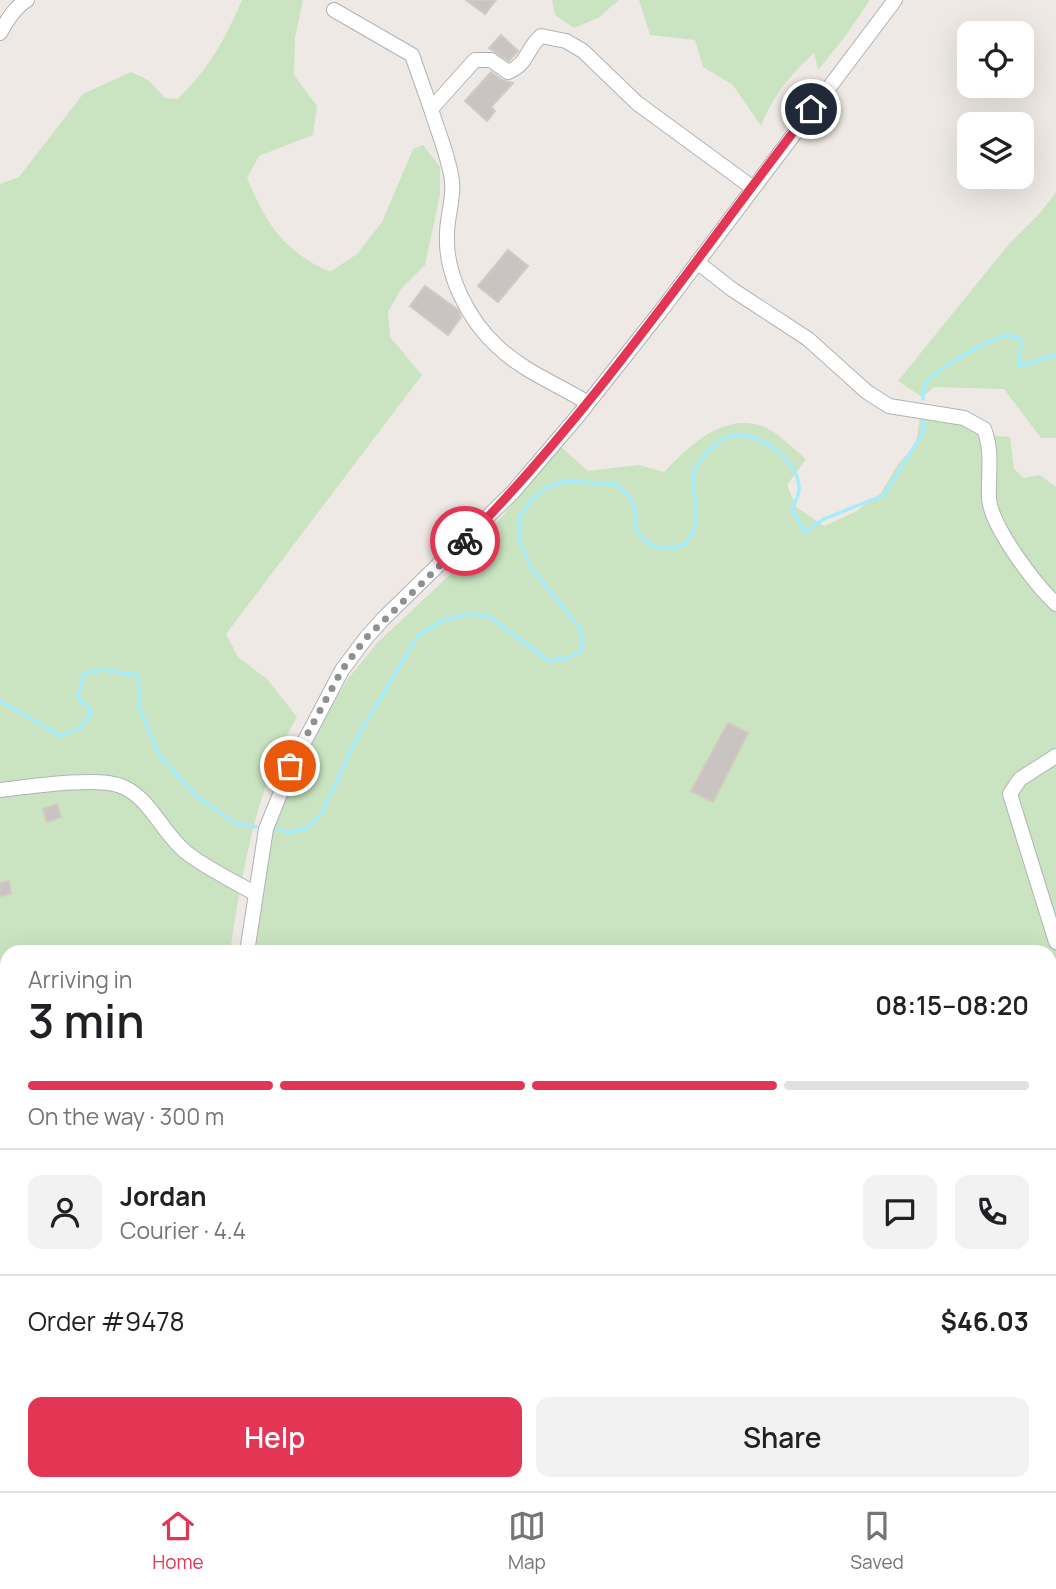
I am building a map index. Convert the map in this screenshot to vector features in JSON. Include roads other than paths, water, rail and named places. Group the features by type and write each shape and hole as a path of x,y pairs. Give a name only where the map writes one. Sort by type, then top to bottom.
{"street":[{"path":"0,33 8,18 27,0"},
{"path":"248,945 266,829 290,766 342,670 383,619 513,492 588,403 895,0"},
{"path":"334,10 412,55 452,181 447,258 469,312 499,349 588,403"},
{"path":"431,109 475,60 491,60 508,72 519,68 535,41 547,35 566,41 583,51 637,103 753,188"},
{"path":"697,262 733,290 808,340 867,392 889,406 964,418 984,429 989,442 989,503 1008,544 1038,586 1056,604"},
{"path":"1056,756 1020,779 1010,794 1056,942"},
{"path":"0,790 101,781 119,785 132,791 145,804 170,838 186,852 256,894"}],"waterway":[{"path":"923,399 926,383 939,371 998,338 1009,336 1021,339 1019,367 1053,355 1056,358"},
{"path":"277,830 292,832 306,829 322,813 359,734 418,636 441,621 467,614 489,616 549,661 568,658 583,649 580,628 531,568 520,541 519,517 533,498 545,488 566,481 616,484 630,497 635,510 635,530 652,545 663,548 677,547 685,544 694,528 696,507 693,476 696,467 712,447 725,438 746,436 768,444 794,469 799,490 792,510 805,532 824,519 884,495 924,431 923,420"},
{"path":"0,701 61,736 81,727 92,712 78,697 84,673 103,670 138,675 140,711 160,756 196,796 235,823 256,827"}]}
